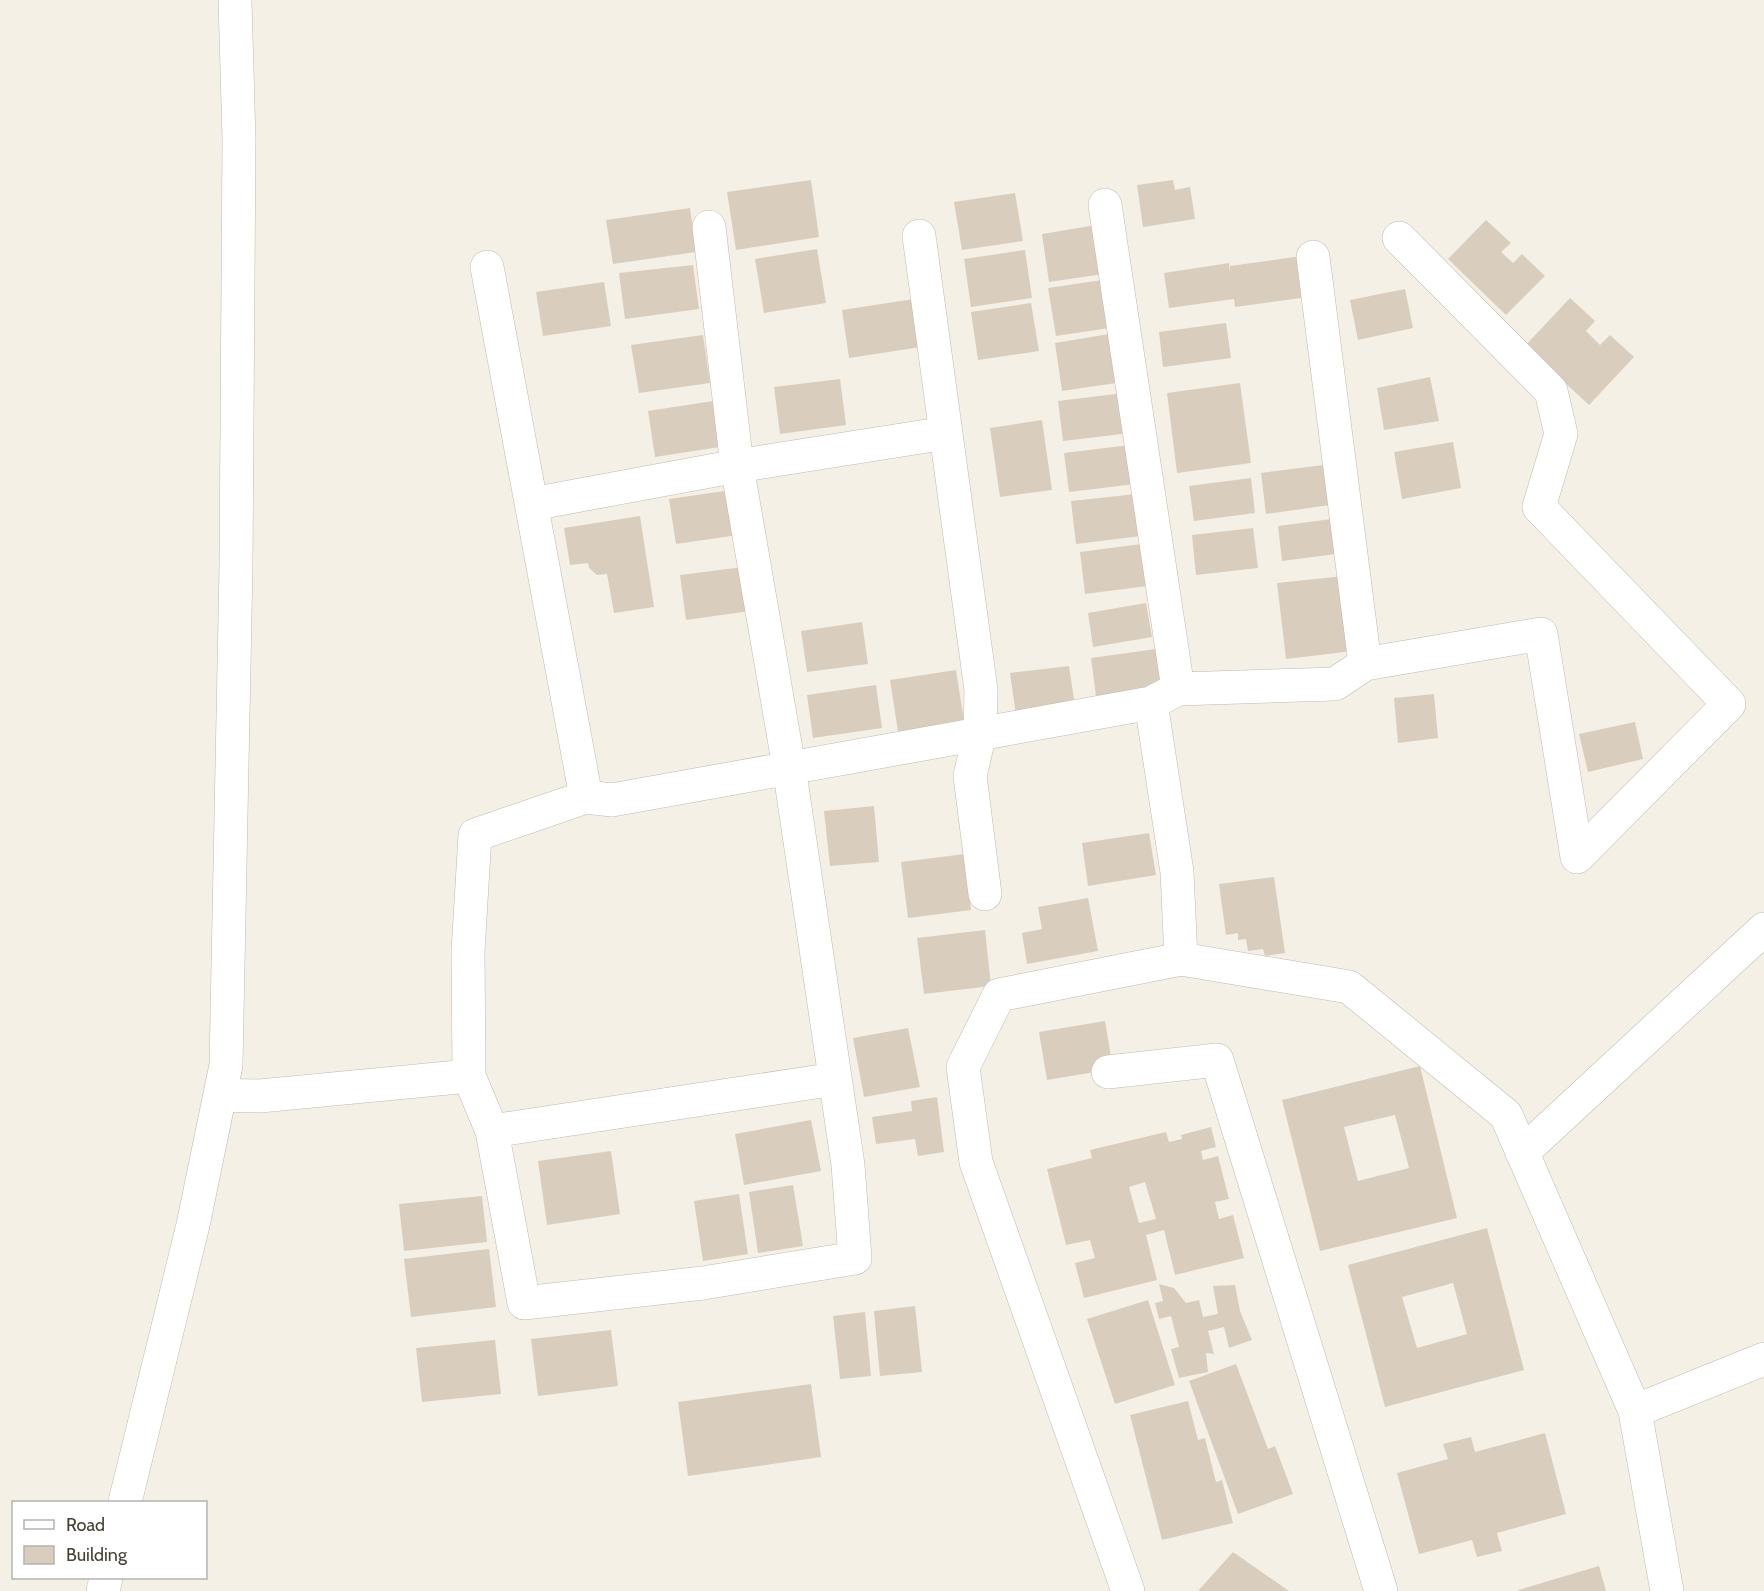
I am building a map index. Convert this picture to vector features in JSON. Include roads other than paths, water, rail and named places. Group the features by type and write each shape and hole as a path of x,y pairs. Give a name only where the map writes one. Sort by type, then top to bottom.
{"street":[{"path":"125,1501 193,1225 226,1065 235,578 239,140 235,0"},
{"path":"1105,205 1165,696 1181,958"},
{"path":"709,227 737,465 789,767 848,1165 855,1258 703,1283 524,1303 492,1131 469,1076 468,951 476,835 586,797 612,800 789,767 980,733 1165,696 1335,684 1365,664 1540,634 1577,857 1729,704 1539,507 1561,434 1551,391 1399,238"},
{"path":"919,236 981,690 980,733 970,776 985,894"},
{"path":"1313,257 1365,664"},
{"path":"487,267 586,797"},
{"path":"532,504 737,465 946,433"},
{"path":"1522,1153 1764,929"},
{"path":"1128,1591 976,1162 963,1067 999,995 1181,958 1349,987 1506,1115 1635,1412 1667,1591"},
{"path":"1108,1072 1217,1060 1381,1591"},
{"path":"220,1095 260,1096 469,1076"},
{"path":"492,1131 835,1079"},
{"path":"1635,1412 1764,1359"}]}
